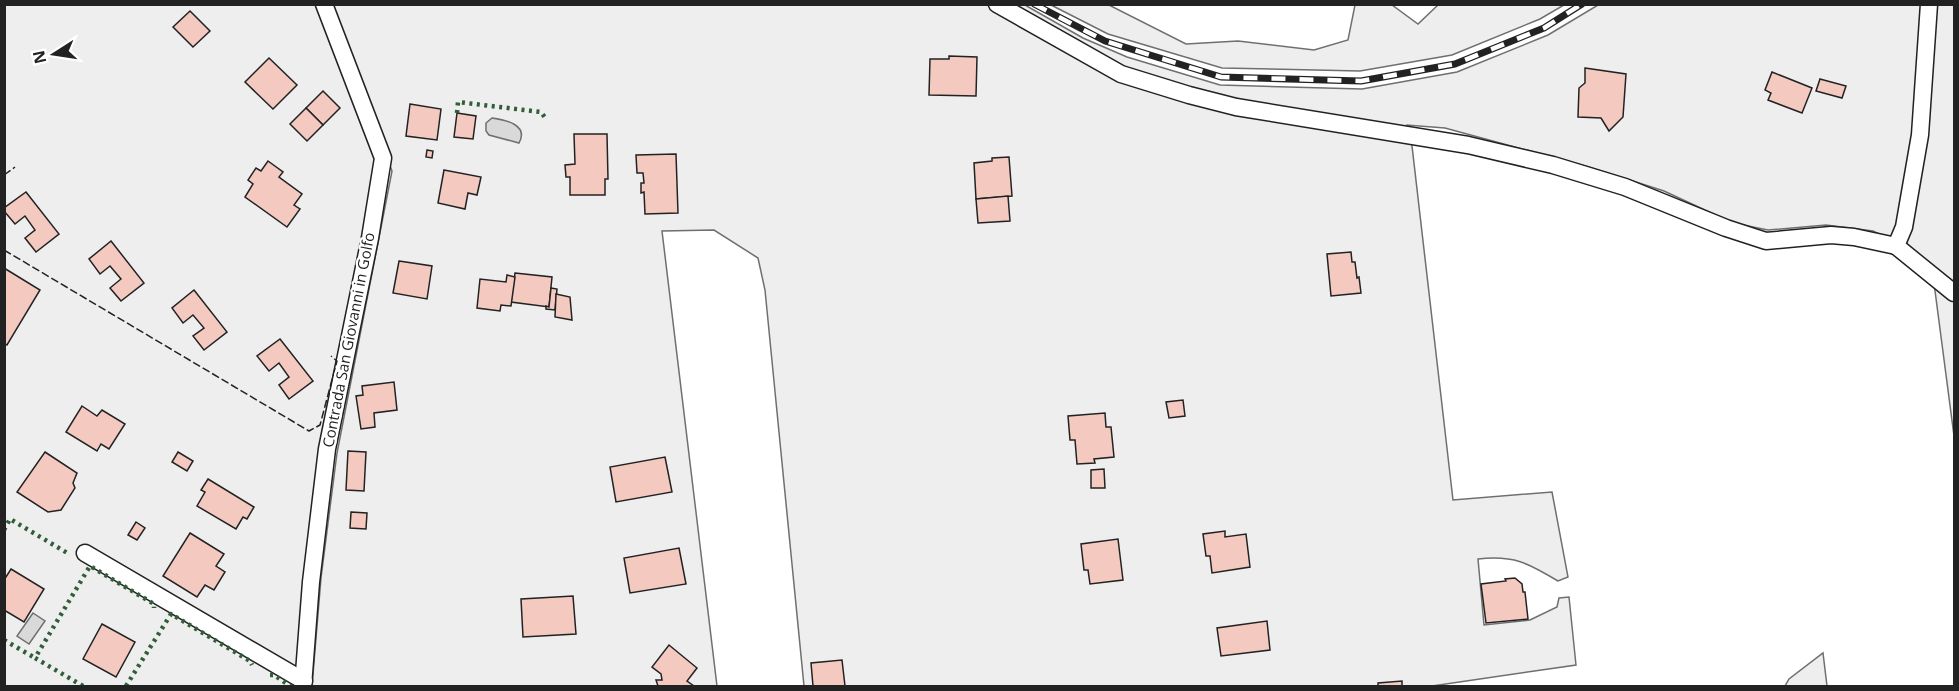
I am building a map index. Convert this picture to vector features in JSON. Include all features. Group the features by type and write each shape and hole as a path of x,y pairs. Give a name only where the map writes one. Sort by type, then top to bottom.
{"street":[{"name":"Contrada San Giovanni in Golfo","path":"303,684 311,582 327,449 370,238 383,158 324,4"},
{"path":"997,4 1121,74 1189,95 1236,107 1468,145 1553,165 1625,187 1726,228 1766,241 1831,235 1854,237 1896,246 1954,293"},
{"path":"1896,246 1904,227 1920,135 1929,4"},
{"path":"85,553 303,684"}],"shaded area":[{"path":"4,5 320,5 379,159 324,456 300,686 5,686"},
{"path":"330,5 1025,5 1083,38 1127,57 1220,85 1362,89 1457,72 1548,35 1598,5 1954,5 1954,284 1912,250 1873,231 1826,225 1768,230 1733,223 1664,191 1589,167 1445,128 1407,125 1412,146 1453,500 1552,492 1568,577 1558,581 1538,569 1511,559 1478,559 1484,625 1530,620 1557,607 1559,598 1569,597 1576,665 1432,686 804,686 765,290 758,258 714,230 662,231 717,686 312,686 321,578 337,453 392,171"},
{"path":"1051,5 1109,5 1186,44 1238,41 1314,50 1348,40 1355,5 1392,5 1418,24 1438,5 1564,5 1540,19 1452,55 1360,71 1222,68 1108,34"},
{"path":"492,118 504,120 519,128 521,137 519,143 489,135 486,131 486,123"},
{"path":"1934,283 1954,300 1954,436"},
{"path":"33,613 45,621 29,644 17,636"},
{"path":"1823,653 1827,686 1785,686 1789,679"}],"building":[{"path":"190,11 210,31 193,47 173,27"},
{"path":"949,56 977,57 976,96 929,95 930,59 949,59"},
{"path":"269,58 297,85 273,109 245,82"},
{"path":"1585,68 1626,74 1623,117 1609,131 1601,118 1578,117 1579,88 1585,83"},
{"path":"1772,72 1812,88 1802,113 1768,100 1771,93 1765,90"},
{"path":"1820,79 1846,86 1842,98 1816,91"},
{"path":"323,91 340,108 323,125 306,108"},
{"path":"410,104 441,109 437,140 406,136"},
{"path":"306,108 323,125 307,141 290,124"},
{"path":"457,113 476,116 473,139 454,137"},
{"path":"574,134 607,134 608,179 605,179 605,195 570,195 570,177 566,177 565,165 575,164"},
{"path":"427,150 433,151 432,158 426,157"},
{"path":"676,154 678,213 645,214 644,192 641,193 641,183 644,183 643,173 637,173 636,155"},
{"path":"1009,157 1012,196 976,199 974,163 992,161 992,158"},
{"path":"268,161 283,172 279,177 302,194 294,205 300,209 287,227 245,197 253,184 248,180 256,168 261,171"},
{"path":"444,170 481,177 477,195 468,193 465,209 438,203"},
{"path":"26,192 59,234 36,252 25,238 35,230 25,216 15,224 4,211 4,208"},
{"path":"1008,196 1010,221 978,223 976,199"},
{"path":"111,241 144,283 121,301 110,288 121,279 110,266 100,274 89,259"},
{"path":"1351,252 1357,278 1359,277 1361,293 1331,296 1327,254"},
{"path":"399,261 432,266 427,299 393,293"},
{"path":"4,268 40,290 7,345 4,343"},
{"path":"515,273 552,277 549,307 511,302"},
{"path":"507,275 515,277 511,306 501,305 500,311 477,308 480,279 506,282"},
{"path":"551,288 557,289 555,310 546,309 546,306 549,307"},
{"path":"194,290 227,332 204,350 193,336 204,328 193,315 183,323 172,308"},
{"path":"556,294 570,297 572,320 555,317"},
{"path":"280,339 313,381 289,399 279,385 289,377 279,363 269,371 257,356"},
{"path":"394,382 397,410 374,413 375,427 361,429 356,396 363,395 362,386"},
{"path":"1183,400 1185,416 1169,418 1166,402"},
{"path":"82,406 97,416 102,410 125,424 109,449 101,444 97,451 66,432"},
{"path":"1105,413 1106,427 1111,427 1114,457 1094,459 1095,463 1077,464 1075,440 1070,440 1068,416"},
{"path":"348,451 366,452 364,491 346,490"},
{"path":"45,452 77,473 73,483 75,488 61,510 48,512 17,492"},
{"path":"178,452 193,461 187,471 172,462"},
{"path":"665,457 672,492 616,502 610,467"},
{"path":"1104,469 1105,488 1091,488 1091,470"},
{"path":"208,479 254,507 247,519 243,517 236,529 197,506 205,492 201,490"},
{"path":"351,512 367,513 366,529 350,528"},
{"path":"136,522 145,528 137,540 128,535"},
{"path":"1225,531 1225,537 1246,534 1250,567 1212,573 1210,556 1206,556 1203,534"},
{"path":"190,533 224,554 216,566 225,572 214,590 205,585 197,597 163,576"},
{"path":"1118,539 1123,580 1090,584 1088,570 1084,570 1081,544"},
{"path":"679,548 686,584 630,593 624,558"},
{"path":"11,569 44,589 24,622 4,610 4,580"},
{"path":"1515,578 1522,584 1523,592 1525,592 1528,619 1486,623 1481,584"},
{"path":"573,596 576,634 523,637 521,599"},
{"path":"1267,621 1270,650 1221,656 1217,628"},
{"path":"102,624 135,642 116,677 83,659"},
{"path":"669,645 697,668 687,681 694,686 658,686 656,680 662,680 661,674 652,667"},
{"path":"842,660 845,686 813,686 811,663"},
{"path":"1402,681 1402,686 1378,686 1378,683"}],"railway":[{"path":"1034,4 1105,41 1221,77 1361,81 1455,64 1544,28 1582,4"}],"hedge":[{"path":"457,113 458,102 541,112 546,119"},
{"path":"4,530 10,519 69,554"},
{"path":"83,686 35,658 90,566 154,604 154,608"},
{"path":"126,686 171,614 250,661 252,665"},
{"path":"4,640 35,658"},
{"path":"270,675 274,675 290,686"}],"fence":[{"path":"4,175 15,167"},
{"path":"4,250 309,431 320,425 337,361 331,356"}]}
